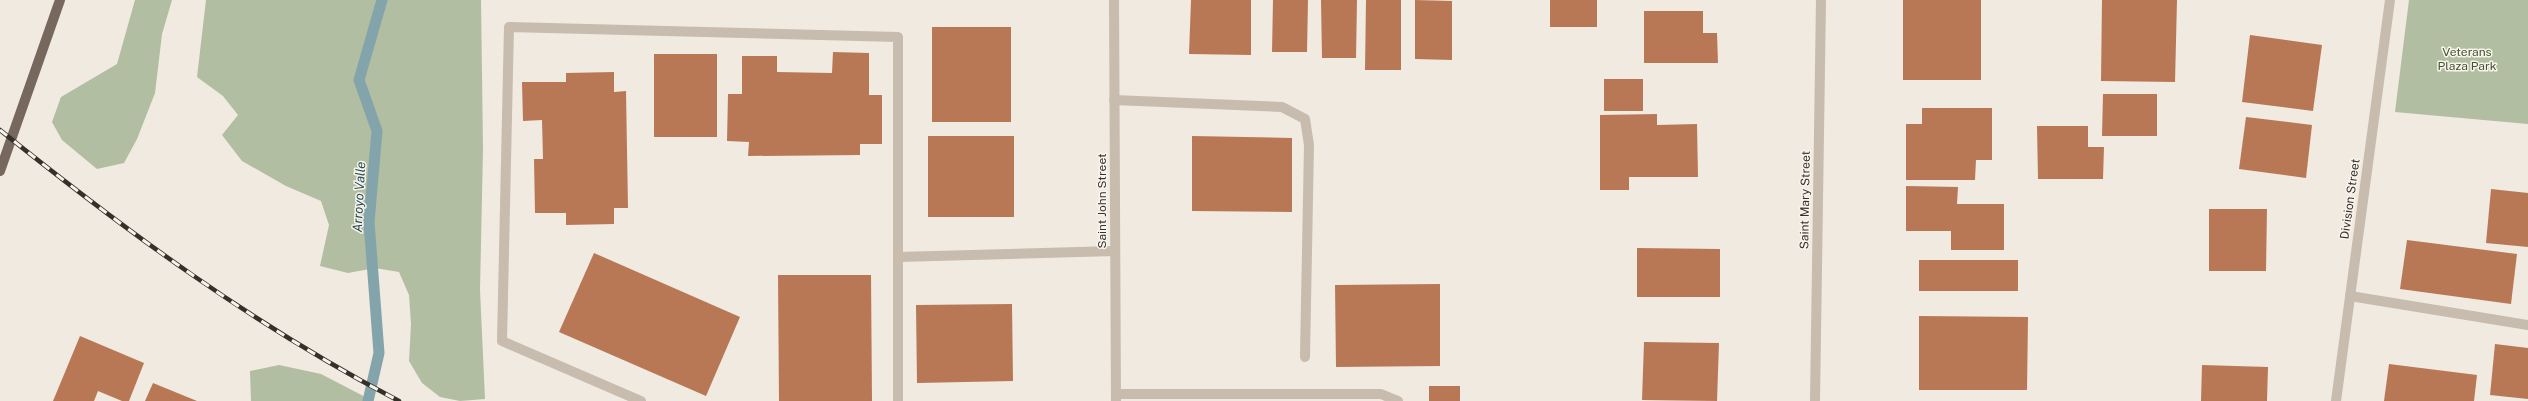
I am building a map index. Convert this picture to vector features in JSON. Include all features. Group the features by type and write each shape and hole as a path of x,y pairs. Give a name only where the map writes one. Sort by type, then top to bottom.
{"main road":[{"path":"0,171 60,0"}],"street":[{"name":"Saint John Street","path":"1114,0 1116,398"},
{"name":"Saint Mary Street","path":"1816,401 1822,0"},
{"name":"Division Street","path":"2336,401 2390,0"},
{"path":"641,401 502,341 509,27 898,37 898,401"},
{"path":"1114,100 1282,107 1305,118 1309,146 1305,357"},
{"path":"898,257 1115,251"},
{"path":"2350,296 2528,325"},
{"path":"1116,398 1381,394 1398,401"}],"green space":[{"path":"135,0 172,0 162,34 155,93 137,139 124,163 97,169 62,140 52,122 61,97 117,64"},
{"path":"206,0 481,0 483,149 480,290 485,399 460,401 440,397 422,383 409,361 411,324 409,295 399,272 375,268 348,273 320,266 329,225 321,201 286,186 242,161 222,135 238,115 223,96 197,77"},
{"name":"Veterans Plaza Park","path":"2409,0 2528,0 2528,124 2395,112"},
{"path":"279,365 321,374 373,401 251,401 250,371"}],"building":[{"path":"1191,0 1251,0 1251,55 1189,54"},
{"path":"1273,0 1308,0 1307,52 1272,52"},
{"path":"1321,0 1357,0 1356,58 1322,58"},
{"path":"1366,0 1401,0 1401,70 1365,70"},
{"path":"1415,0 1452,1 1452,60 1415,59"},
{"path":"1550,0 1597,0 1597,27 1550,27"},
{"path":"1903,0 1981,0 1981,80 1903,80"},
{"path":"2102,0 2177,0 2175,82 2101,81"},
{"path":"1644,11 1703,11 1703,33 1717,33 1718,63 1644,63"},
{"path":"932,27 1011,27 1011,122 932,122"},
{"path":"2250,35 2322,45 2313,111 2242,102"},
{"path":"833,52 869,53 869,95 882,95 882,144 860,144 860,155 748,156 749,142 727,141 728,94 742,94 742,56 777,56 777,72 832,73"},
{"path":"654,54 717,54 717,137 654,137"},
{"path":"614,72 614,92 626,91 628,208 614,208 614,224 566,225 566,213 535,213 534,159 543,159 542,120 523,121 522,82 566,82 566,73"},
{"path":"1604,79 1643,79 1643,111 1604,111"},
{"path":"2103,94 2157,94 2157,136 2102,136"},
{"path":"1922,108 1992,108 1992,160 1976,160 1975,180 1906,180 1906,124 1922,124"},
{"path":"1657,114 1657,125 1697,124 1698,177 1629,177 1629,190 1600,190 1600,115"},
{"path":"2246,117 2312,125 2306,178 2239,169"},
{"path":"2037,126 2088,126 2088,147 2104,147 2103,179 2038,179"},
{"path":"928,136 1014,136 1014,217 928,217"},
{"path":"1192,136 1292,138 1292,212 1192,211"},
{"path":"1906,186 1958,187 1957,204 2004,204 2004,250 1951,250 1951,231 1906,231"},
{"path":"2491,189 2528,193 2528,247 2486,243"},
{"path":"2209,209 2267,209 2266,271 2209,271"},
{"path":"2407,240 2517,254 2511,304 2400,289"},
{"path":"1637,248 1720,249 1720,297 1637,297"},
{"path":"594,253 740,317 706,396 559,332"},
{"path":"1919,260 2018,260 2018,291 1919,291"},
{"path":"778,275 871,275 872,401 779,401"},
{"path":"1440,284 1440,366 1336,367 1335,285"},
{"path":"1012,304 1013,381 917,383 916,305"},
{"path":"1919,316 2028,317 2027,390 1919,390"},
{"path":"80,336 144,363 129,401 122,401 98,391 94,401 53,401"},
{"path":"1644,342 1719,343 1717,401 1642,400"},
{"path":"2495,344 2528,348 2528,399 2490,395"},
{"path":"2389,364 2477,375 2474,401 2384,401"},
{"path":"2202,365 2268,367 2267,401 2201,401"},
{"path":"153,383 197,401 145,401"},
{"path":"1429,386 1460,386 1460,401 1429,401"}],"waterway":[{"name":"Arroyo Valle","path":"368,401 379,353 369,222 377,131 359,80 382,0"}],"railway":[{"path":"0,130 95,204 193,275 243,309 346,372 399,401"}]}
